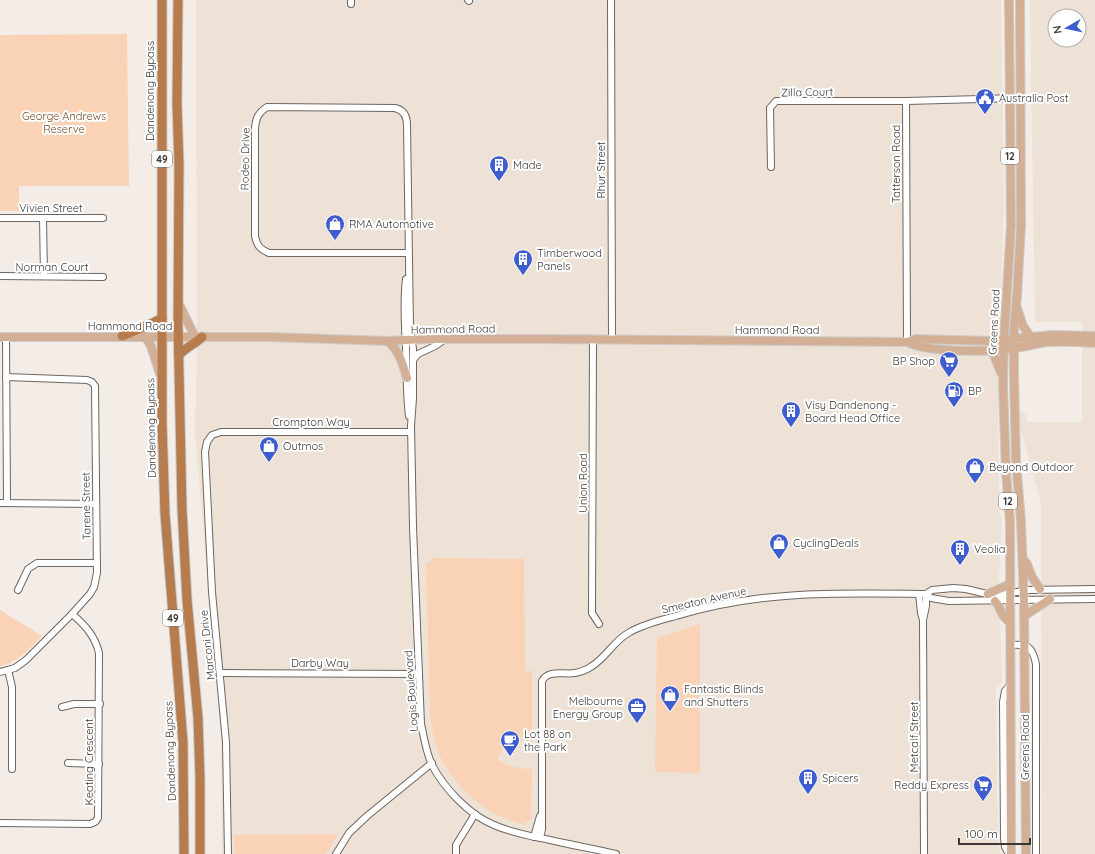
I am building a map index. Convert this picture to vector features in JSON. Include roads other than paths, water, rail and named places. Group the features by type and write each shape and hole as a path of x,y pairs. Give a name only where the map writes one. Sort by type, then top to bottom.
{"highway":[{"name":"Dandenong Bypass","path":"162,0 162,382 165,514 183,742 184,854"},
{"name":"49","path":"178,0 178,337 182,509 187,600 196,687 199,737 200,854"},
{"path":"122,336 162,318"},
{"path":"179,355 183,350 196,343 199,337"}],"main road":[{"name":"Greens Road","path":"1009,0 1011,236 1003,377 1006,472 1010,512 1010,854"},
{"name":"Greens Road","path":"1020,0 1021,213 1014,339 1015,440 1024,590 1026,854"},
{"path":"1011,214 1021,213"},
{"path":"178,301 199,337"},
{"path":"1016,306 1023,326 1030,336"},
{"name":"Hammond Road","path":"3,337 269,337 388,341 612,340 907,342 916,339 992,340 1052,335 1094,342"},
{"path":"145,336 154,353 162,382"},
{"path":"388,341 397,350 407,378"},
{"name":"Hammond Road","path":"907,342 915,346 947,350 992,350 1015,348 1048,342 1094,342"},
{"path":"992,350 1003,377"},
{"path":"1022,558 1027,564 1032,577 1040,589"},
{"path":"988,594 1010,584"},
{"path":"1024,616 1050,599"},
{"path":"995,601 998,604 1003,617 1010,622"}],"street":[{"name":"Rhur Street","path":"611,0 612,340"},
{"path":"906,101 1021,98"},
{"name":"Zilla Court","path":"771,167 770,108 776,101 906,101"},
{"name":"Tatterson Road","path":"906,101 907,342"},
{"name":"Rodeo Drive","path":"408,253 269,253 260,249 255,236 256,116 268,107 395,108 401,110 407,119 409,340"},
{"name":"Vivien Street","path":"0,218 103,218"},
{"path":"43,218 44,276"},
{"name":"Norman Court","path":"0,276 103,277"},
{"path":"3,337 6,377 7,503"},
{"name":"Logis Boulevard","path":"409,340 413,360 411,429 421,724 425,744 432,763 439,777 450,791 475,814 493,825 517,833 616,854"},
{"name":"Logis Boulevard","path":"409,340 407,399 411,429"},
{"path":"413,360 418,354 444,340"},
{"name":"Union Road","path":"593,340 592,613 599,624"},
{"name":"Tarene Street","path":"0,672 15,668 26,660 86,600 94,587 97,573 94,383 87,380 6,377"},
{"name":"Crompton Way","path":"212,435 221,432 411,429"},
{"name":"Marconi Drive","path":"212,435 207,442 205,452 212,592 226,742 228,854"},
{"path":"0,503 96,504"},
{"path":"18,590 28,569 37,563 97,563"},
{"name":"Smeaton Avenue","path":"537,837 542,829 542,681 546,675 575,673 592,666 605,656 620,638 630,632 689,612 719,605 776,596 811,593 922,594 932,590 953,588 1010,597"},
{"path":"1010,597 1024,590 1095,589"},
{"name":"Smeaton Avenue","path":"922,594 931,598 943,600 995,601 1010,597"},
{"name":"Metcalf Street","path":"922,594 926,606 923,620 924,854"},
{"path":"1010,597 1024,600 1095,599"},
{"name":"Keating Crescent","path":"0,823 90,824 96,822 98,818 100,764 100,658 97,645 87,628 72,614"},
{"path":"1010,645 1024,644"},
{"name":"Greens Road","path":"1024,644 1028,647 1036,664 1036,854"},
{"path":"8,670 12,687 12,769"},
{"name":"Darby Way","path":"220,673 419,674"},
{"path":"62,707 74,704 100,704"},
{"path":"336,854 349,833 367,816 432,763"},
{"path":"68,764 100,764"},
{"path":"456,854 456,845 475,814"},
{"path":"1026,827 1036,832"}],"place":[{"name":"Australia Post","path":"985,115"},
{"name":"Made","path":"499,182"},
{"name":"RMA Automotive","path":"335,241"},
{"name":"Timberwood Panels","path":"523,276"},
{"name":"BP Shop","path":"949,378"},
{"name":"BP","path":"954,408"},
{"name":"Visy Dandenong - Board Head Office","path":"791,428"},
{"name":"Outmos","path":"269,463"},
{"name":"Beyond Outdoor","path":"975,484"},
{"name":"CyclingDeals","path":"779,560"},
{"name":"Veolia","path":"960,566"},
{"name":"Fantastic Blinds and Shutters","path":"670,712"},
{"name":"Melbourne Energy Group","path":"637,724"},
{"name":"Lot 88 on the Park","path":"510,757"},
{"name":"Spicers","path":"808,795"},
{"name":"Reddy Express","path":"983,802"}],"park label":[{"name":"George Andrews Reserve","path":"64,122"}]}
